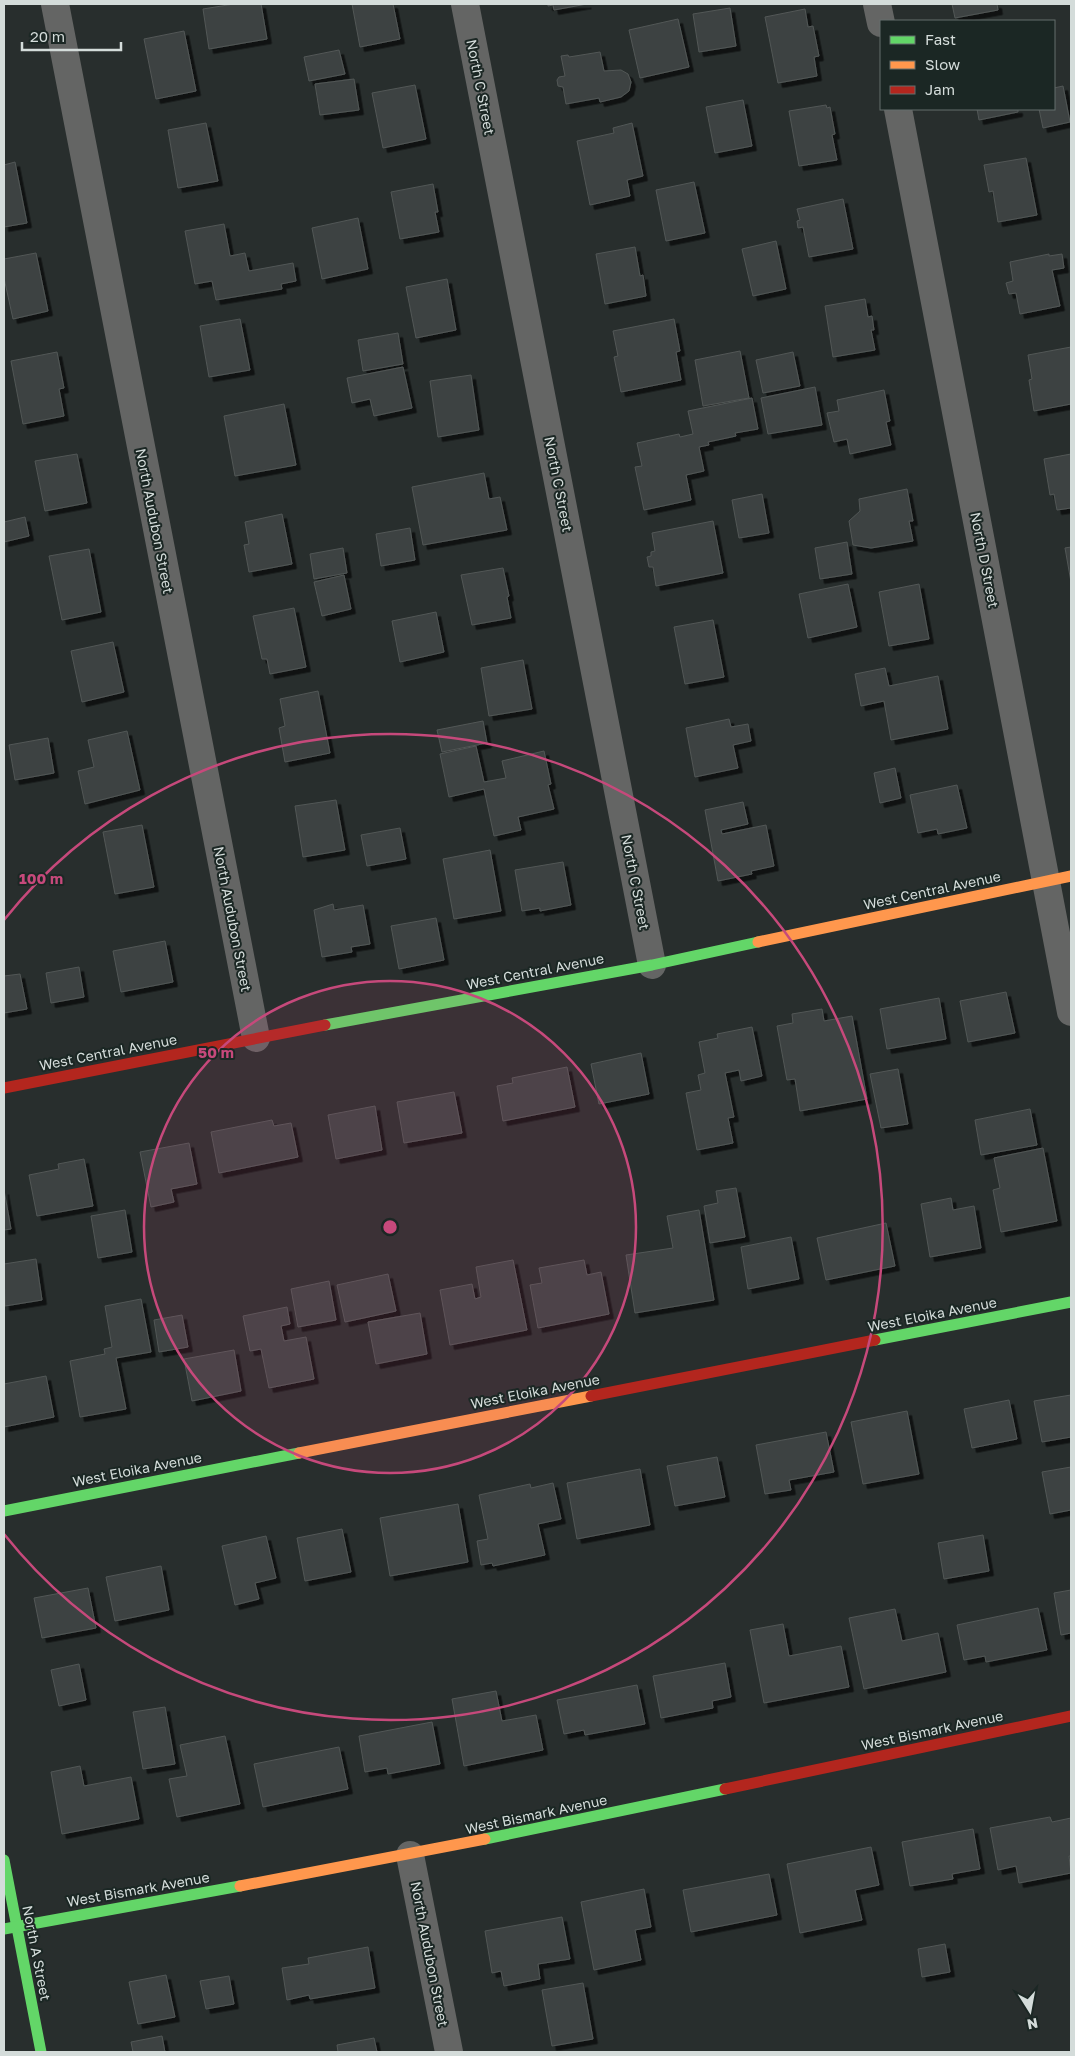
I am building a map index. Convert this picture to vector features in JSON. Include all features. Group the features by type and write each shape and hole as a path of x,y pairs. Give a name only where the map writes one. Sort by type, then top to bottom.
{"street":[{"name":"North Audubon Street","path":"55,4 256,1038"},
{"name":"North C Street","path":"465,4 652,965"},
{"path":"878,4 881,20"},
{"name":"North D Street","path":"898,110 1059,879 1071,1012"},
{"name":"West Central Avenue","path":"4,1088 256,1038 652,965 1059,879"},
{"name":"West Eloika Avenue","path":"4,1511 1071,1302"},
{"name":"West Bismark Avenue","path":"4,1929 410,1855 1071,1716"},
{"name":"North Audubon Street","path":"410,1855 449,2052"},
{"name":"North A Street","path":"4,1860 42,2052"}],"building":[{"path":"234,4 261,4 267,39 209,49 203,9"},
{"path":"352,4 393,4 400,39 360,47"},
{"path":"548,4 587,4 554,10 553,5 548,6"},
{"path":"952,4 997,4 998,10 955,18"},
{"path":"730,8 736,46 699,52 693,14"},
{"path":"805,9 808,27 813,26 819,56 814,57 817,76 778,83 765,17"},
{"path":"678,19 689,67 640,78 629,30"},
{"path":"184,31 196,91 156,99 144,39"},
{"path":"339,50 345,74 309,81 304,57"},
{"path":"600,52 604,71 621,70 628,74 631,82 629,91 621,97 600,102 599,98 566,104 563,87 558,86 557,80 559,77 565,76 561,56 568,55 569,57"},
{"path":"354,79 359,110 320,115 315,84"},
{"path":"415,85 426,139 383,148 372,93"},
{"path":"1063,86 1070,122 1043,128 1039,110 1055,110 1055,88"},
{"path":"743,100 752,146 715,153 706,107"},
{"path":"826,105 827,108 830,107 835,134 832,135 837,160 799,166 789,111"},
{"path":"977,110 1018,110 1018,112 979,120"},
{"path":"206,123 218,181 178,188 168,130"},
{"path":"632,123 643,176 627,180 630,196 590,205 577,141 614,133 613,128"},
{"path":"1026,158 1037,215 998,222 993,191 989,192 984,165"},
{"path":"15,162 27,223 4,227 4,165"},
{"path":"694,182 705,233 666,241 656,190"},
{"path":"433,184 439,232 400,239 391,192"},
{"path":"843,199 853,249 809,257 803,227 798,228 797,221 800,220 797,209"},
{"path":"358,218 368,269 322,279 312,228"},
{"path":"224,224 230,256 245,253 249,271 293,263 296,281 281,284 282,289 216,300 212,281 195,284 185,231"},
{"path":"776,241 786,289 753,296 742,249"},
{"path":"635,247 640,276 643,275 646,296 605,304 596,254"},
{"path":"36,253 48,311 13,319 4,278 4,259"},
{"path":"1049,254 1049,256 1062,254 1064,268 1052,270 1060,306 1020,314 1016,293 1009,294 1006,283 1013,281 1010,262"},
{"path":"447,279 456,330 416,338 406,287"},
{"path":"865,299 868,317 872,316 874,330 871,330 875,350 833,357 825,306"},
{"path":"240,319 250,370 209,377 200,326"},
{"path":"674,319 680,351 676,352 681,380 621,392 614,357 618,356 613,331"},
{"path":"398,333 403,364 363,371 358,340"},
{"path":"1071,347 1071,404 1034,411 1029,380 1032,379 1028,355"},
{"path":"740,351 749,398 703,406 695,360"},
{"path":"57,352 64,388 59,389 64,416 23,424 11,361"},
{"path":"793,352 800,386 763,393 756,360"},
{"path":"403,367 412,408 374,416 370,399 352,403 347,378"},
{"path":"471,375 479,430 438,437 430,381"},
{"path":"815,387 822,425 768,434 761,398"},
{"path":"884,390 890,421 886,422 891,445 850,454 847,439 834,442 827,413 839,411 837,400"},
{"path":"752,398 758,429 735,433 736,436 708,442 709,445 699,447 704,471 686,475 691,500 644,510 635,467 642,466 637,443 679,434 680,437 693,434 688,411"},
{"path":"284,404 296,465 235,476 224,416"},
{"path":"77,454 87,503 45,511 35,461"},
{"path":"1071,454 1071,508 1057,510 1054,494 1050,495 1044,459"},
{"path":"484,473 489,499 500,497 507,530 423,545 412,487"},
{"path":"907,489 913,521 909,521 913,541 871,548 853,545 849,521 860,511 859,499"},
{"path":"762,494 769,533 739,538 732,500"},
{"path":"282,514 292,564 249,572 244,545 249,544 245,522"},
{"path":"25,517 29,536 4,542 4,522"},
{"path":"713,521 723,573 656,586 653,567 649,567 647,557 651,556 651,552 655,551 652,533"},
{"path":"410,528 415,560 381,566 376,534"},
{"path":"847,542 852,574 820,579 815,548"},
{"path":"1071,547 1071,582 1065,548"},
{"path":"343,548 347,573 314,579 310,554"},
{"path":"89,549 101,612 62,620 49,556"},
{"path":"503,568 509,596 507,597 511,618 472,625 461,575"},
{"path":"344,575 351,609 322,616 314,582"},
{"path":"848,584 857,627 808,638 799,594"},
{"path":"919,584 929,639 889,646 879,592"},
{"path":"294,608 306,667 270,674 267,659 262,659 253,616"},
{"path":"436,612 444,652 400,662 392,621"},
{"path":"713,620 724,677 685,684 674,627"},
{"path":"113,642 124,692 82,702 71,651"},
{"path":"523,660 532,709 489,716 481,668"},
{"path":"885,668 889,686 938,676 948,729 891,740 884,701 861,706 855,674"},
{"path":"318,691 330,753 285,762 279,728 285,726 280,699"},
{"path":"729,719 731,727 748,724 751,741 733,745 738,768 695,777 686,728"},
{"path":"483,721 487,743 442,752 437,730"},
{"path":"127,731 140,790 85,804 78,771 94,767 88,740"},
{"path":"48,738 54,773 15,780 9,745"},
{"path":"476,746 484,782 506,778 502,761 544,751 551,784 548,785 554,809 518,817 521,830 494,836 484,789 449,797 440,754"},
{"path":"895,768 901,798 880,803 874,773"},
{"path":"957,785 967,828 938,834 937,829 918,833 910,795"},
{"path":"336,800 345,850 303,857 295,806"},
{"path":"743,802 748,824 721,830 722,834 766,825 774,866 751,871 752,874 718,881 705,810"},
{"path":"142,825 154,887 115,894 103,832"},
{"path":"400,828 406,859 367,866 361,835"},
{"path":"490,850 501,911 454,919 443,859"},
{"path":"563,862 571,905 540,911 540,908 522,911 515,870"},
{"path":"333,904 334,910 363,905 370,944 351,947 352,952 322,957 314,910"},
{"path":"436,918 444,960 399,969 391,926"},
{"path":"165,941 173,982 121,992 113,951"},
{"path":"79,967 84,997 51,1003 46,973"},
{"path":"20,974 27,1009 4,1013 4,976"},
{"path":"1006,992 1015,1033 968,1042 960,1001"},
{"path":"939,998 946,1039 887,1049 880,1009"},
{"path":"822,1009 824,1021 852,1016 867,1099 800,1111 795,1079 787,1080 777,1026 793,1023 792,1014"},
{"path":"752,1027 762,1076 741,1081 739,1070 725,1073 734,1117 728,1118 733,1143 697,1150 686,1093 701,1090 698,1075 705,1073 699,1042 718,1038 717,1034"},
{"path":"641,1053 649,1094 599,1104 591,1064"},
{"path":"567,1067 575,1107 503,1121 497,1086 513,1083 512,1078"},
{"path":"898,1069 908,1124 881,1128 870,1074"},
{"path":"454,1092 462,1133 404,1143 397,1102"},
{"path":"375,1106 382,1150 336,1159 328,1115"},
{"path":"1030,1109 1037,1145 981,1155 975,1120"},
{"path":"272,1120 274,1126 291,1123 298,1157 219,1173 211,1132"},
{"path":"189,1143 197,1184 171,1189 174,1202 151,1207 140,1152"},
{"path":"1043,1148 1057,1221 1001,1232 993,1190 1000,1188 994,1158"},
{"path":"84,1159 93,1206 37,1216 29,1175 59,1169 58,1164"},
{"path":"736,1188 745,1237 710,1243 704,1206 718,1203 716,1191"},
{"path":"4,1190 11,1229 4,1230"},
{"path":"951,1198 953,1210 974,1206 981,1248 930,1257 921,1204"},
{"path":"125,1210 132,1252 98,1258 91,1216"},
{"path":"699,1210 714,1300 635,1313 626,1255 673,1248 667,1216"},
{"path":"886,1223 895,1266 826,1280 817,1238"},
{"path":"791,1237 799,1279 748,1289 741,1247"},
{"path":"36,1259 42,1300 5,1306 4,1264"},
{"path":"513,1260 527,1330 450,1345 440,1290 472,1284 475,1299 481,1297 476,1267"},
{"path":"584,1260 587,1275 601,1272 609,1314 538,1328 530,1285 542,1283 539,1268"},
{"path":"388,1274 396,1311 345,1322 337,1285"},
{"path":"329,1281 336,1320 298,1327 291,1289"},
{"path":"141,1299 151,1352 116,1358 126,1409 80,1417 70,1361 105,1354 104,1349 112,1347 105,1306"},
{"path":"287,1307 290,1324 281,1326 284,1341 306,1337 314,1379 269,1388 261,1349 250,1351 243,1316"},
{"path":"420,1313 427,1354 376,1364 368,1322"},
{"path":"182,1315 188,1347 159,1352 154,1320"},
{"path":"234,1350 241,1391 192,1401 184,1359"},
{"path":"46,1376 54,1417 4,1427 4,1384"},
{"path":"1071,1395 1071,1437 1042,1442 1034,1401"},
{"path":"1009,1400 1017,1439 972,1448 964,1409"},
{"path":"907,1411 919,1474 863,1484 851,1422"},
{"path":"826,1432 834,1472 789,1480 791,1490 765,1494 756,1445"},
{"path":"717,1457 725,1497 675,1506 667,1466"},
{"path":"1071,1467 1071,1510 1050,1514 1042,1472"},
{"path":"640,1469 650,1525 577,1539 567,1483"},
{"path":"553,1483 561,1519 538,1524 545,1555 493,1566 492,1563 481,1565 477,1541 488,1539 479,1495 530,1484 531,1488"},
{"path":"458,1504 468,1562 390,1576 380,1518"},
{"path":"342,1529 351,1572 305,1581 297,1538"},
{"path":"983,1535 989,1571 944,1579 938,1543"},
{"path":"266,1536 276,1578 255,1583 259,1599 235,1605 222,1546"},
{"path":"161,1566 169,1610 115,1621 106,1577"},
{"path":"88,1588 96,1628 42,1638 34,1598"},
{"path":"1071,1590 1071,1633 1061,1635 1054,1593"},
{"path":"1038,1608 1047,1650 986,1662 985,1656 964,1660 957,1625"},
{"path":"895,1609 902,1641 938,1633 946,1672 864,1689 849,1618"},
{"path":"783,1624 789,1656 841,1646 849,1687 764,1703 750,1630"},
{"path":"725,1663 731,1697 712,1701 713,1708 661,1718 653,1676"},
{"path":"79,1664 86,1700 59,1706 51,1670"},
{"path":"637,1685 645,1724 585,1735 584,1730 564,1734 557,1700"},
{"path":"496,1691 502,1721 536,1715 543,1750 464,1766 452,1699"},
{"path":"165,1707 175,1764 143,1769 133,1712"},
{"path":"432,1722 440,1764 388,1774 387,1768 365,1772 359,1736"},
{"path":"225,1736 240,1804 177,1817 169,1779 187,1776 180,1745"},
{"path":"339,1747 348,1789 263,1807 254,1764"},
{"path":"80,1766 84,1786 131,1777 139,1819 62,1834 51,1772"},
{"path":"1050,1817 1052,1822 1071,1818 1071,1856 1069,1856 1071,1873 1019,1883 1016,1866 998,1870 990,1828"},
{"path":"973,1829 980,1869 952,1874 953,1879 910,1886 902,1842"},
{"path":"871,1847 879,1885 855,1890 862,1920 800,1933 787,1864"},
{"path":"769,1874 777,1915 691,1932 683,1890"},
{"path":"644,1889 651,1927 635,1930 641,1960 594,1970 581,1902"},
{"path":"562,1917 570,1959 538,1964 540,1979 504,1986 501,1971 492,1973 485,1931"},
{"path":"945,1944 950,1972 922,1977 918,1949"},
{"path":"368,1947 375,1988 310,1999 309,1995 287,2000 282,1968 309,1964 308,1958"},
{"path":"166,1975 175,2017 138,2024 129,1982"},
{"path":"229,1976 234,2004 206,2009 200,1981"},
{"path":"583,1983 593,2039 552,2046 542,1990"},
{"path":"162,2036 165,2052 133,2052 131,2042"},
{"path":"374,2038 377,2052 338,2052 337,2045"}],"traffic: fast":[{"path":"325,1025 652,965 758,942"},
{"path":"875,1340 1071,1302"},
{"path":"4,1511 299,1453"},
{"path":"485,1839 725,1789"},
{"path":"4,1860 41,2052"},
{"path":"4,1929 240,1886"}],"traffic: slow":[{"path":"758,942 1071,876"},
{"path":"299,1453 591,1396"},
{"path":"240,1886 485,1839"}],"traffic: jam":[{"path":"4,1088 325,1025"},
{"path":"591,1396 875,1340"},
{"path":"725,1789 1071,1716"}]}
